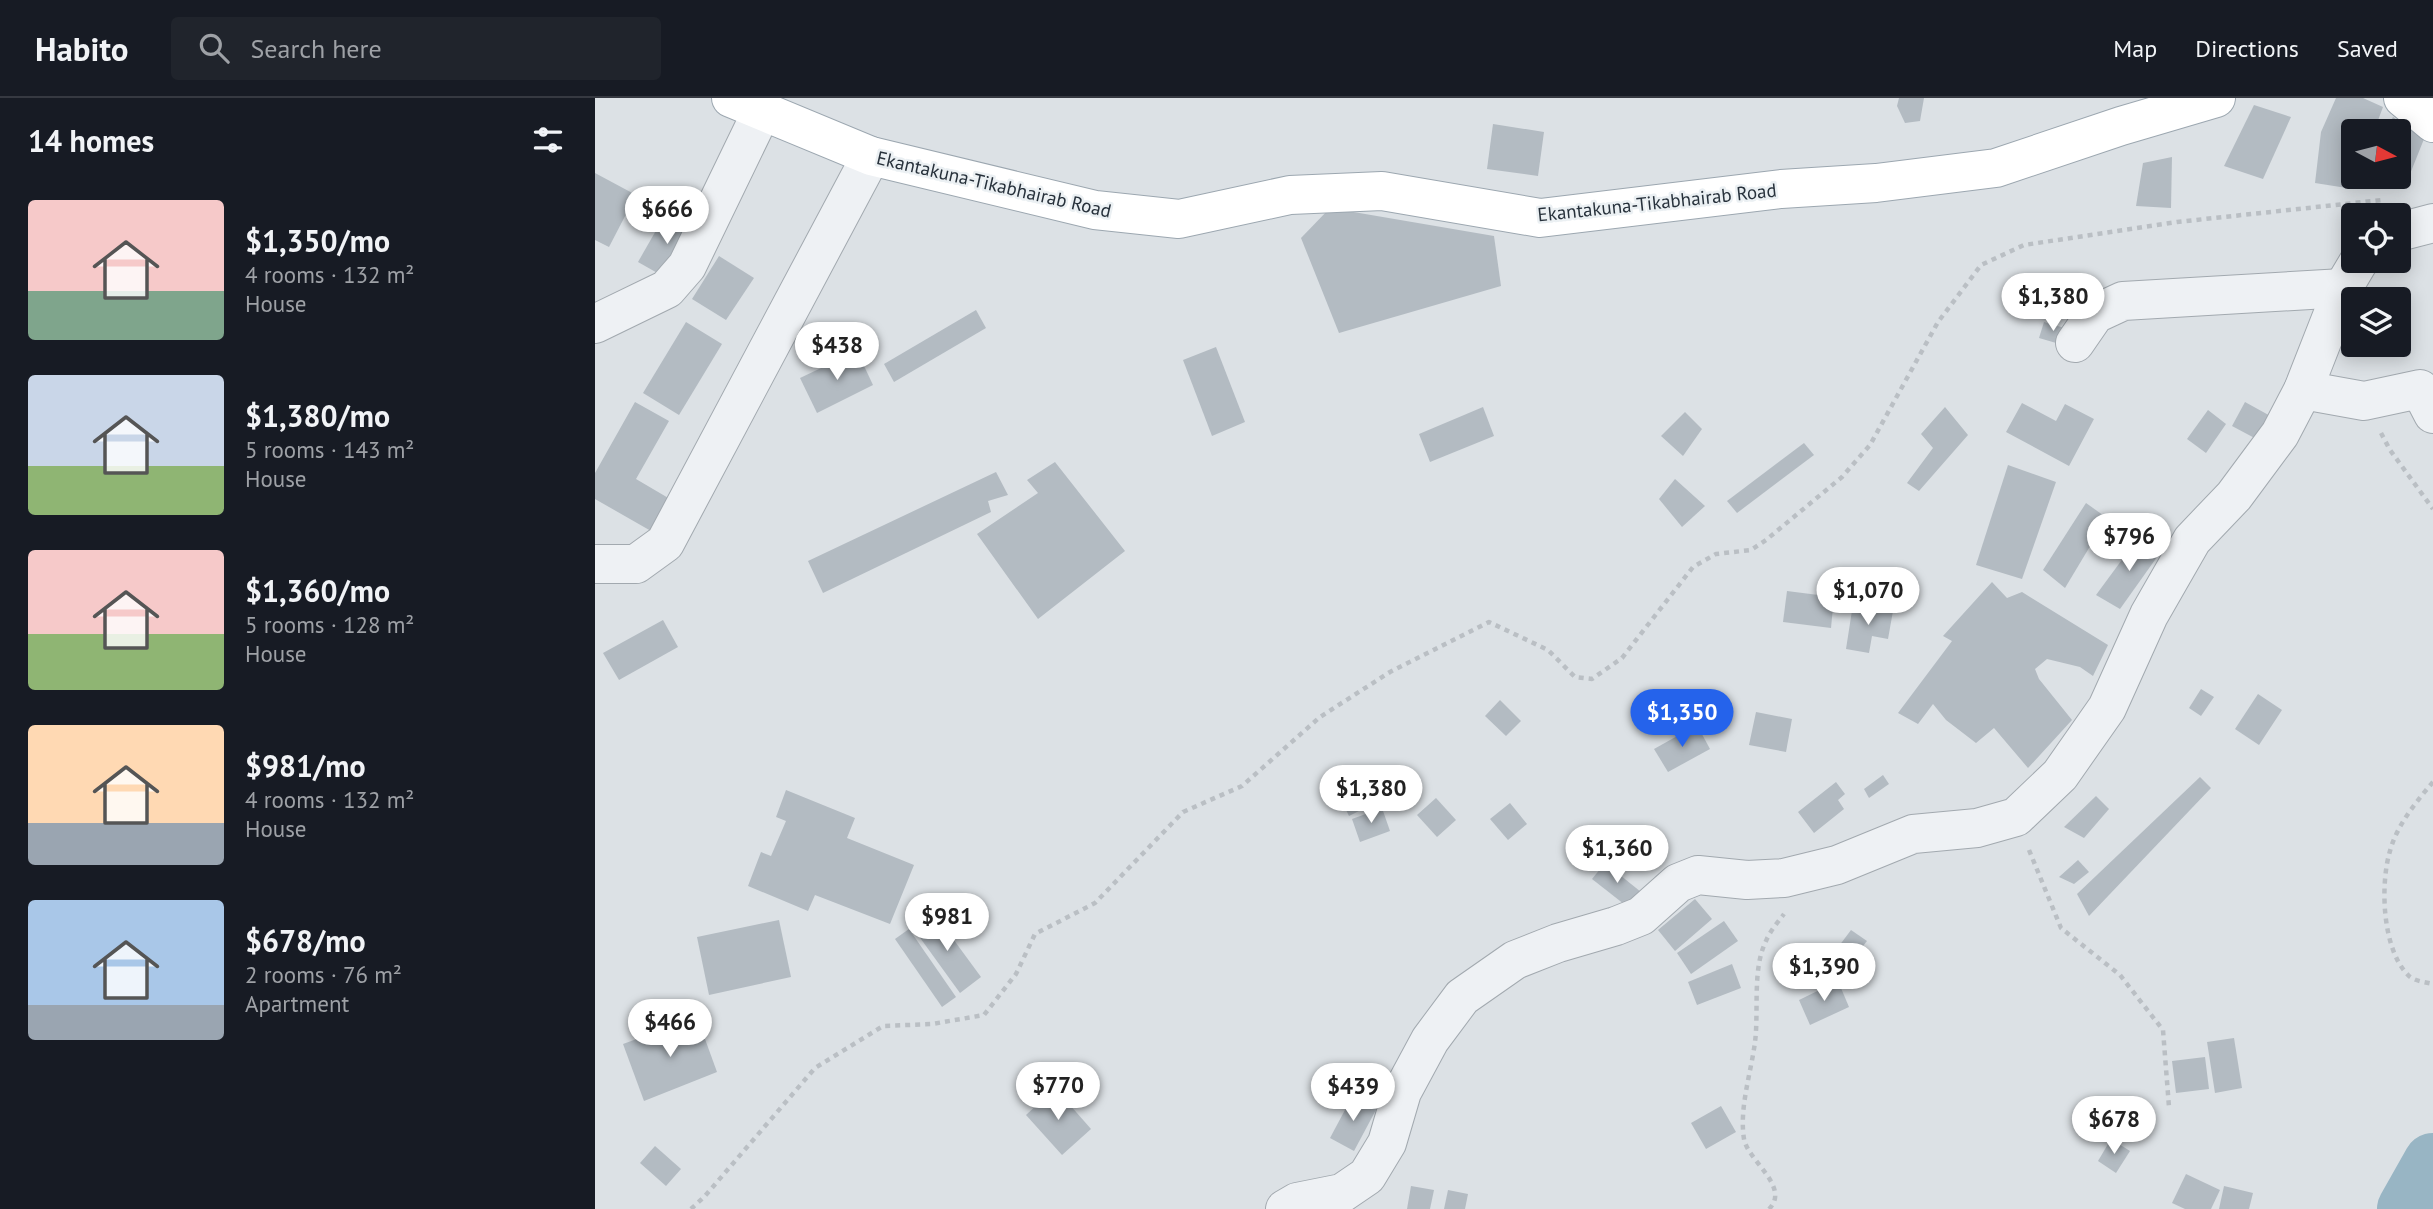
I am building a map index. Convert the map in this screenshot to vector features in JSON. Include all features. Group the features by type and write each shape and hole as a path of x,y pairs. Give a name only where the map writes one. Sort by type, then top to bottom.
{"main road":[{"name":"Ekantakuna-Tikabhairab Road","path":"746,105 871,156 1095,210 1179,219 1290,195 1382,191 1540,218 1742,193 1877,183 1996,168 2121,126 2216,98"},
{"path":"2403,98 2433,122"}],"street":[{"path":"595,324 667,289 687,266 746,105"},
{"path":"595,564 636,564 665,543 871,156"},
{"path":"2411,219 2433,223"},
{"path":"1285,1209 1297,1202 1342,1193 1367,1176 1388,1143 1402,1092 1430,1040 1462,997 1515,960 1641,915 1678,883 1698,875 1747,880 1784,878 1837,865 1913,834 1977,828 2016,817 2060,775 2107,708 2149,615 2192,540 2234,496 2280,434 2303,390 2351,274 2123,301 2095,314 2075,343"},
{"path":"2303,390 2364,401 2429,397"}],"path":[{"path":"691,1209 815,1068 883,1026 932,1024 984,1015 1016,974 1035,934 1095,903 1183,812 1242,786 1320,718 1390,671 1489,622 1548,650 1575,677 1592,679 1622,658 1692,567 1716,554 1751,550 1842,477 1870,445 1938,322 1980,265 2024,245 2177,222 2341,217"},
{"path":"2364,401 2390,450 2433,509"},
{"path":"2433,782 2412,806 2390,850 2384,905 2393,955 2410,978 2433,984"},
{"path":"2016,817 2061,928 2120,975 2163,1030 2169,1107"},
{"path":"1769,1209 1776,1196 1774,1186 1753,1159 1745,1141 1744,1112 1755,1040 1758,975 1765,942 1789,907"}],"building":[{"path":"1899,98 1924,98 1920,121 1905,123 1897,106"},
{"path":"2336,98 2363,98 2383,107 2378,119 2341,119 2341,187 2315,183 2321,132"},
{"path":"2254,105 2291,117 2263,179 2224,166"},
{"path":"1493,124 1544,132 1538,176 1487,169"},
{"path":"2411,130 2424,139 2411,172"},
{"path":"2172,157 2171,208 2136,206 2143,163"},
{"path":"595,173 636,195 609,247 595,240"},
{"path":"1330,208 1494,236 1501,286 1339,333 1301,238"},
{"path":"666,213 695,230 668,279 638,262"},
{"path":"719,256 754,278 726,320 692,299"},
{"path":"976,310 986,328 894,382 884,364"},
{"path":"686,322 722,344 679,415 643,393"},
{"path":"2044,322 2068,329 2063,345 2039,338"},
{"path":"1216,347 1245,422 1212,436 1183,360"},
{"path":"857,351 873,385 817,413 800,378"},
{"path":"635,402 669,421 636,479 670,499 651,531 595,499 595,473"},
{"path":"2245,402 2274,418 2262,442 2232,426"},
{"path":"2022,403 2056,421 2065,404 2094,419 2069,466 2006,432"},
{"path":"1483,407 1494,436 1430,462 1419,434"},
{"path":"1945,407 1968,435 1919,491 1907,483 1933,448 1921,434"},
{"path":"2208,410 2226,424 2206,453 2187,439"},
{"path":"1685,412 1702,429 1683,456 1661,436"},
{"path":"1804,443 1814,455 1737,513 1727,501"},
{"path":"1055,462 1125,551 1038,619 977,534 1038,493 1027,480"},
{"path":"2008,465 2056,482 2022,579 1976,565"},
{"path":"996,472 1008,495 988,501 991,512 823,593 808,561"},
{"path":"1675,479 1705,506 1682,527 1659,499"},
{"path":"2086,503 2107,518 2065,588 2043,570"},
{"path":"2138,538 2162,550 2120,609 2096,595"},
{"path":"1992,582 2007,598 2022,592 2108,645 2093,676 2080,667 2047,659 2035,669 2039,679 2072,720 2028,768 1994,728 1976,743 1946,720 1933,704 1918,724 1898,713 1952,641 1943,636"},
{"path":"1787,591 1834,597 1831,628 1783,622"},
{"path":"1853,604 1893,611 1888,639 1872,636 1869,653 1846,649"},
{"path":"663,620 678,647 619,680 603,653"},
{"path":"2201,689 2214,697 2201,716 2189,708"},
{"path":"2258,694 2282,710 2259,745 2235,729"},
{"path":"1500,700 1521,721 1506,736 1485,716"},
{"path":"1756,712 1792,719 1786,752 1749,745"},
{"path":"1697,725 1710,749 1668,772 1654,749"},
{"path":"1359,765 1377,802 1349,816 1331,779"},
{"path":"1883,775 1889,784 1869,798 1864,789"},
{"path":"2200,777 2211,788 2089,916 2077,894"},
{"path":"1836,782 1845,794 1838,800 1844,809 1814,833 1798,812"},
{"path":"786,790 855,818 847,838 914,865 890,924 815,895 808,911 748,886 761,852 771,856 786,821 776,817"},
{"path":"2096,796 2109,809 2084,838 2064,827"},
{"path":"1436,798 1456,820 1437,837 1417,815"},
{"path":"1510,803 1527,824 1508,840 1490,819"},
{"path":"1382,808 1390,831 1360,842 1352,819"},
{"path":"2078,860 2089,872 2074,884 2059,877"},
{"path":"1605,863 1641,892 1629,908 1592,879"},
{"path":"1695,899 1712,919 1675,951 1658,930"},
{"path":"934,913 981,977 960,993 913,928"},
{"path":"779,920 791,977 709,995 697,937"},
{"path":"1724,921 1738,941 1691,974 1677,953"},
{"path":"909,929 956,997 942,1007 895,939"},
{"path":"1851,930 1867,941 1851,961 1836,950"},
{"path":"1732,964 1741,988 1697,1005 1688,982"},
{"path":"1838,981 1849,1007 1810,1025 1799,1000"},
{"path":"697,1017 717,1072 644,1101 623,1044"},
{"path":"2234,1038 2242,1088 2215,1093 2207,1042"},
{"path":"2205,1057 2209,1089 2176,1093 2172,1061"},
{"path":"1055,1088 1091,1129 1062,1155 1026,1115"},
{"path":"1353,1095 1377,1108 1354,1151 1330,1138"},
{"path":"1721,1106 1736,1132 1706,1149 1691,1123"},
{"path":"2111,1139 2130,1151 2116,1173 2098,1161"},
{"path":"655,1146 681,1169 666,1186 640,1163"},
{"path":"2186,1174 2220,1190 2211,1209 2185,1209 2172,1203"},
{"path":"1411,1186 1434,1190 1430,1209 1407,1209"},
{"path":"2224,1186 2253,1193 2249,1209 2219,1209"},
{"path":"1448,1190 1468,1194 1465,1209 1444,1209"}],"waterway":[{"path":"2407,1209 2433,1163"}]}
